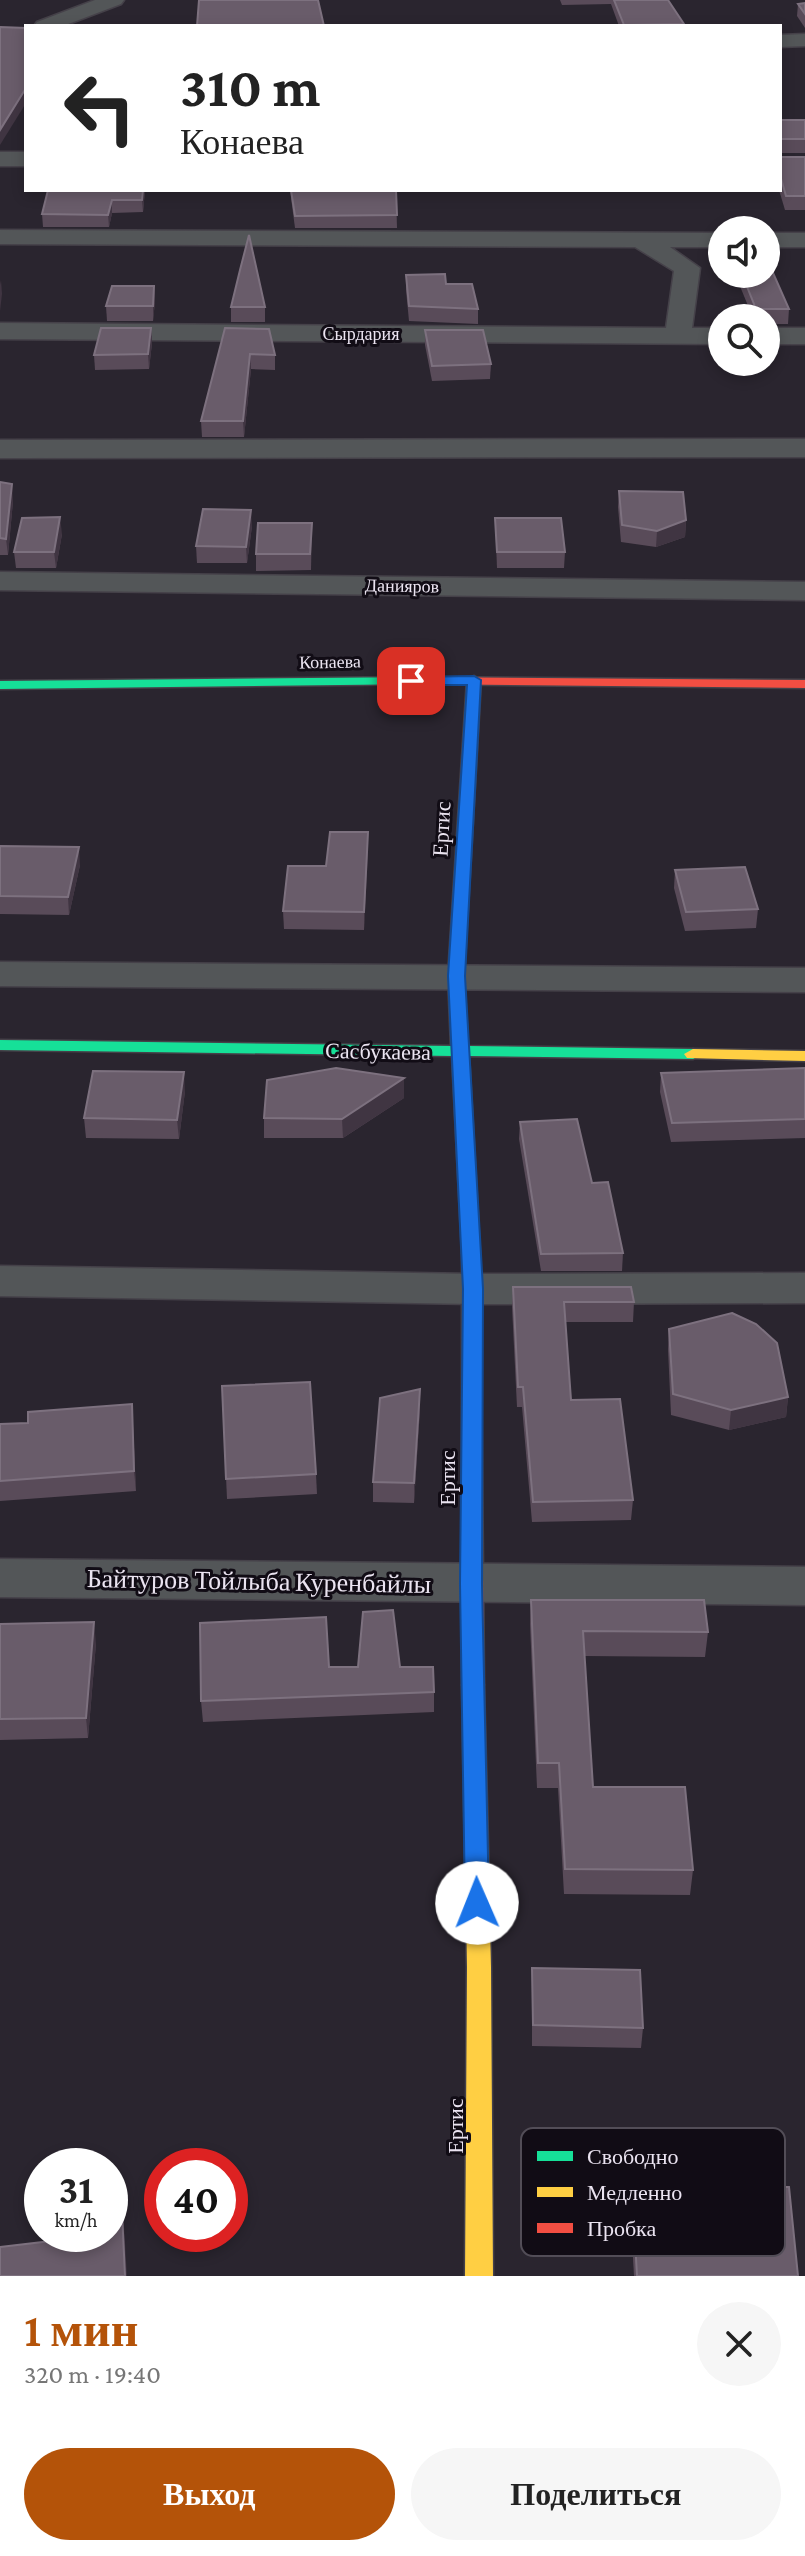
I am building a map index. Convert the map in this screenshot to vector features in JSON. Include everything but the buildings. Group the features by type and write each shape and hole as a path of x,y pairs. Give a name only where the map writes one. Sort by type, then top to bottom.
{"street":[{"path":"49,24 114,0"},
{"path":"782,41 805,40"},
{"path":"0,159 24,159"},
{"path":"0,237 708,240"},
{"path":"640,240 687,268 678,336"},
{"path":"780,240 805,240"},
{"name":"Сырдария","path":"0,331 708,336"},
{"path":"780,336 805,336"},
{"path":"0,449 805,448"},
{"name":"Данияров","path":"0,581 805,591"},
{"name":"Конаева","path":"0,685 474,680 805,684"},
{"name":"Ертис","path":"474,680 456,976 473,1289 471,1584 479,1967 479,2276"},
{"path":"0,974 805,980"},
{"name":"Сасбукаева","path":"0,1045 805,1056"},
{"path":"0,1281 473,1289 805,1288"},
{"name":"Байтуров Тойлыба Куренбайлы","path":"0,1578 805,1586"}],"traffic: fast":[{"path":"471,1253 456,976 474,680"},
{"path":"0,685 422,681"},
{"path":"0,1045 693,1054"}],"traffic: slow":[{"path":"693,1054 805,1056"},
{"path":"473,1685 479,1967 479,2276"}],"traffic: jam":[{"path":"422,681 805,684"},
{"path":"471,1253 473,1685"}],"route":[{"path":"411,681 474,680 456,976 473,1289 471,1584 477,1903"}]}
